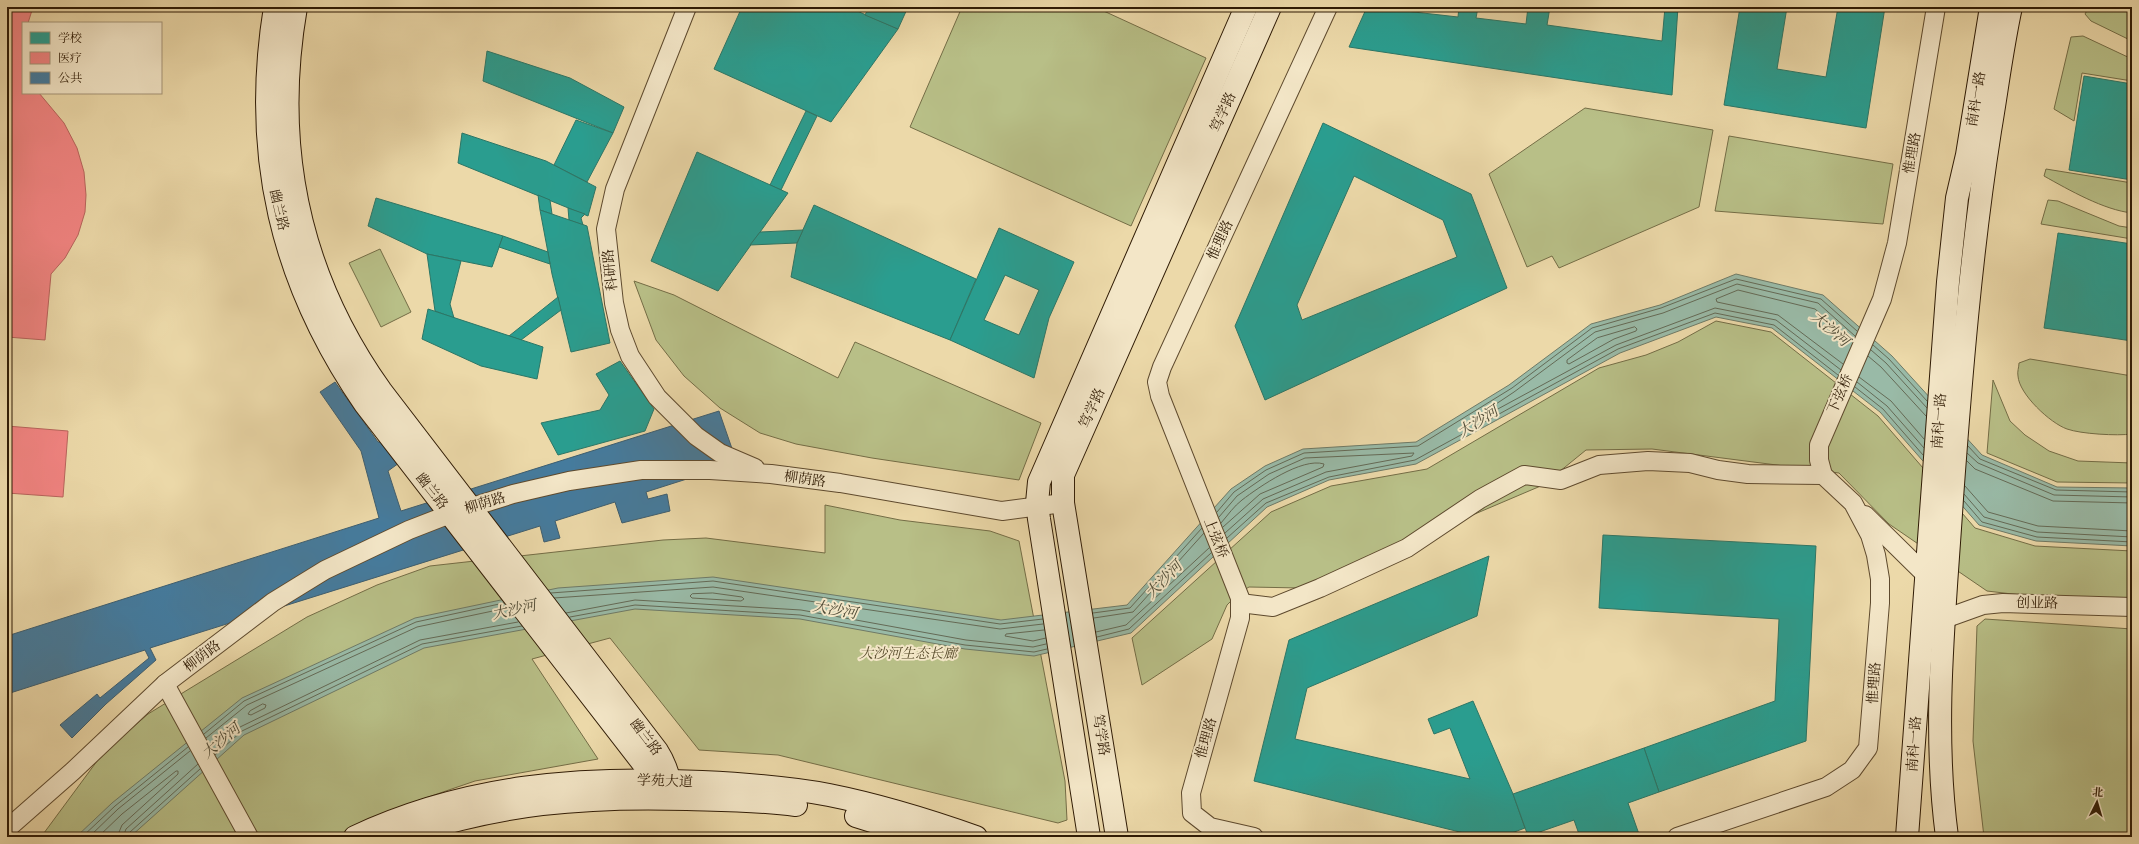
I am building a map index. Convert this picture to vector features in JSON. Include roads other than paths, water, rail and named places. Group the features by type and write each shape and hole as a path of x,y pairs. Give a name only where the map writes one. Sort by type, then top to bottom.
{"street":[{"name":"幽兰路","path":"275,7 268,68 268,136 274,196 292,261 317,322 349,381 460,511 505,553 657,751 663,760 665,786"},
{"name":"幽兰路","path":"296,7 289,65 288,142 298,211 312,259 332,310 368,373 460,511 483,556 573,673 665,786"},
{"name":"科研路","path":"687,7 615,189 606,229 614,303 620,330 630,356 657,397 696,436 720,453 771,474"},
{"name":"笃学路","path":"1089,837 1037,506 1039,482 1246,7"},
{"name":"笃学路","path":"1117,837 1063,503 1062,484 1066,468 1270,7"},
{"name":"惟理路","path":"1192,478 1160,396 1157,382 1162,367 1328,7"},
{"name":"惟理路","path":"1882,299 1897,243 1936,7"},
{"name":"南科一路","path":"1947,837 1938,734 1944,619 1934,575 1944,357 1957,198 1967,155 1991,7"},
{"name":"南科一路","path":"1907,837 1934,575 1960,382 1969,284 1979,200 2011,7"},
{"name":"下弦桥","path":"1823,475 1819,460 1819,445 1882,299"},
{"path":"1240,601 1273,608 1335,581 1408,548 1480,499 1524,475 1561,480 1599,465 1648,461 1690,463 1718,470 1748,474 1823,475"},
{"name":"柳荫路","path":"7,829 168,688 273,602 325,570 410,530 460,511 513,494 569,481 641,470 710,470 771,474 840,483 1002,511 1063,503"},
{"name":"惟理路","path":"1677,837 1826,787 1852,770 1868,748 1880,603 1880,579 1870,535 1853,503 1823,475"},
{"name":"上弦桥","path":"1192,478 1240,601"},
{"path":"1853,503 1934,575"},
{"name":"惟理路","path":"1240,601 1240,618 1191,793 1192,813 1210,827 1254,837"},
{"name":"创业路","path":"1944,619 1984,606 2003,603 2132,607"},
{"path":"168,688 249,837"},
{"name":"学苑大道","path":"355,837 412,813 481,794 520,788 588,781 665,786 758,786 827,795 924,819 976,837"},
{"name":"学苑大道","path":"400,837 435,825 515,806 592,799 665,786 752,801 818,808 889,825 924,837"}],"water":[{"name":"大沙河","path":"1736,274 1823,295 1892,356 1982,455 2057,487 2132,488 2132,546 2036,541 1979,525 1880,412 1772,328 1716,317 1620,353 1416,464 1329,480 1267,507 1131,633 1034,656 965,649 800,619 635,609 424,648 244,735 130,837 76,837 112,803 242,698 415,618 558,588 713,577 1001,620 1127,605 1231,489 1265,466 1303,449 1416,442 1509,385 1591,324 1660,305"}],"park label":[{"name":"大沙河生态长廊","path":"908,653"}]}
